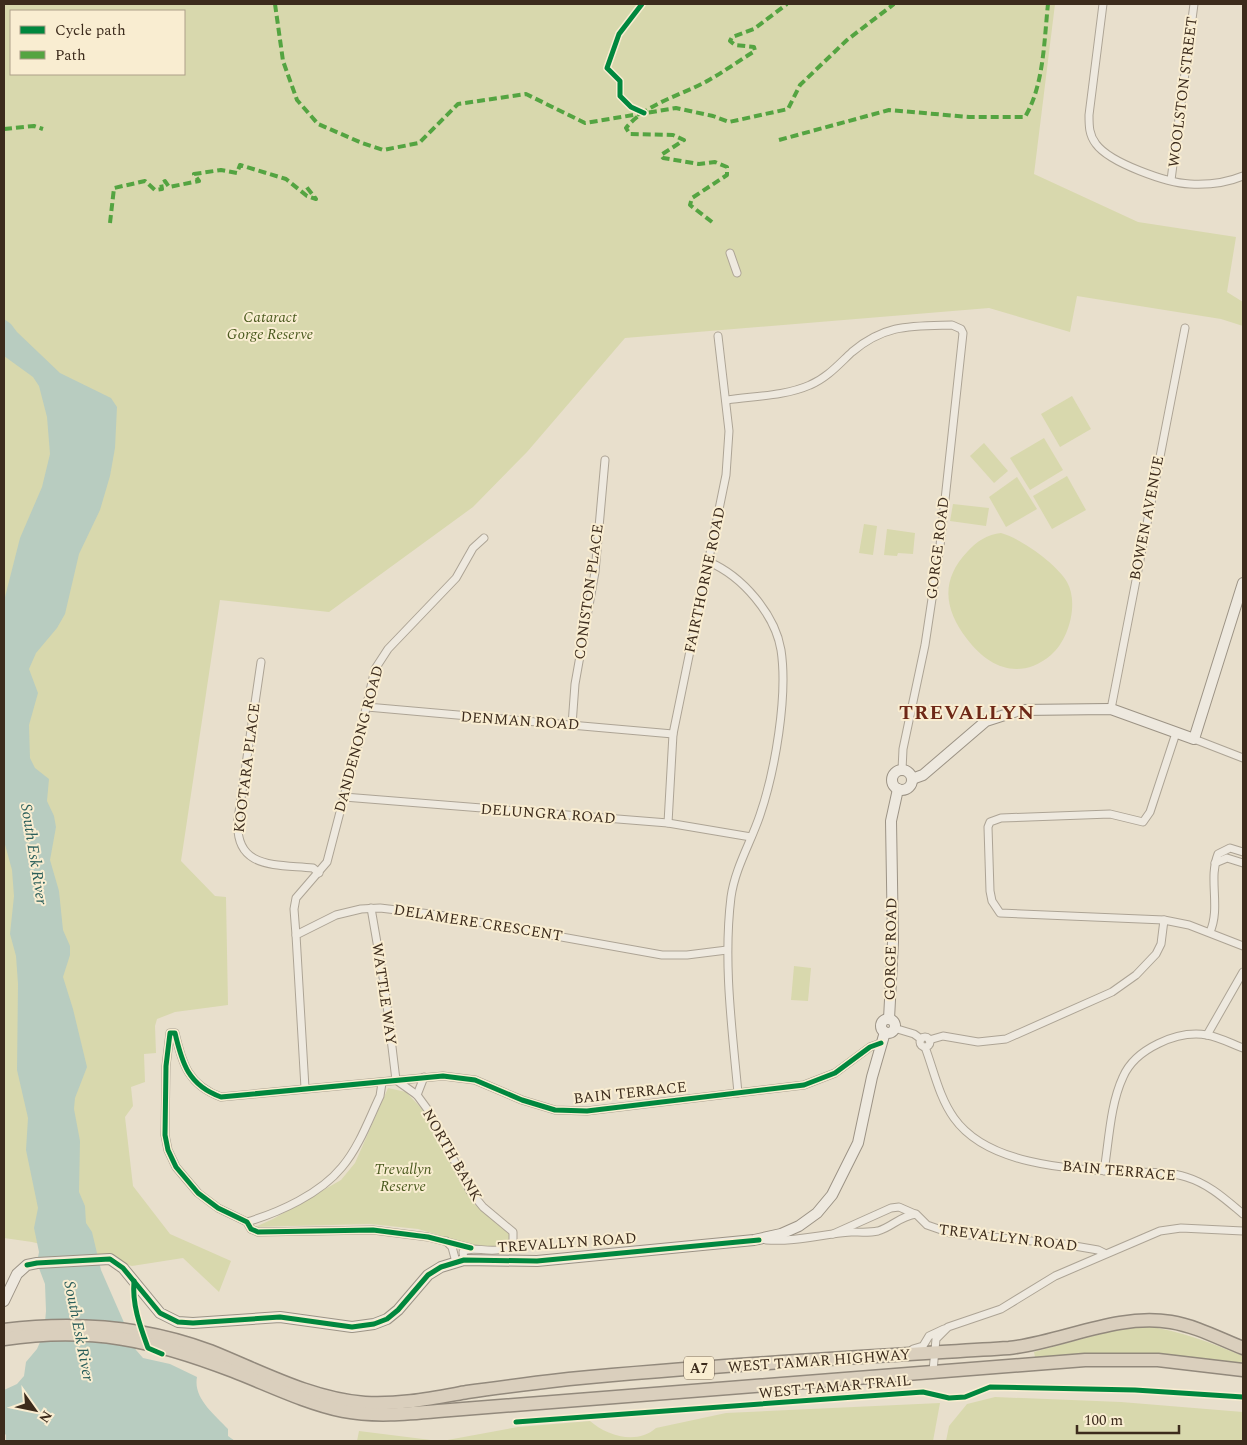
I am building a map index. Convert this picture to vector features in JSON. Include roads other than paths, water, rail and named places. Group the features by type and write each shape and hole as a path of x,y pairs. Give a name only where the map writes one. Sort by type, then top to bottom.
{"highway":[{"name":"WEST TAMAR HIGHWAY","path":"159,1340 208,1350 321,1395 380,1404 436,1399 466,1392 568,1380 652,1372 1030,1346 1114,1324 1138,1320 1172,1322 1187,1326 1243,1348"},
{"name":"A7","path":"4,1330 84,1325 159,1340"},
{"name":"A7","path":"4,1339 86,1334 159,1340"},
{"name":"WEST TAMAR HIGHWAY","path":"159,1340 312,1402 363,1414 406,1414 933,1371 1119,1359 1201,1364 1243,1370"}],"street":[{"path":"1103,4 1090,103 1089,127 1096,144 1108,156 1172,180 1188,184 1218,183 1243,176"},
{"name":"WOOLSTON STREET","path":"1172,180 1194,4"},
{"path":"730,253 737,273"},
{"name":"GORGE ROAD","path":"727,400 797,390 811,385 831,372 865,342 889,329 943,325 956,326 962,334 963,340 940,546 902,770"},
{"name":"BOWEN AVENUE","path":"1111,709 1185,328"},
{"name":"FAIRTHORNE ROAD","path":"668,824 673,734 726,475 729,431 727,400 718,336"},
{"name":"CONISTON PLACE","path":"572,725 575,684 595,572 605,460"},
{"name":"DANDENONG ROAD","path":"296,935 294,910 296,898 327,862 375,669 380,659 456,578 473,548 484,538"},
{"path":"709,562 731,574 763,609 771,619 781,649 781,699 774,761 765,798 734,879 727,950 738,1093"},
{"path":"1194,739 1243,583"},
{"name":"KOOTARA PLACE","path":"261,662 238,819 237,834 239,843 251,858 260,862 313,868 319,873"},
{"name":"DENMAN ROAD","path":"367,707 673,734"},
{"path":"912,779 923,775 975,730 998,715 1027,709 1111,709 1243,758"},
{"path":"1176,733 1150,812 1143,822 1110,814 995,820 988,827 990,891 996,909 1006,915 1176,921 1210,932 1243,946"},
{"path":"902,770 907,771 912,779 911,785 907,789 898,789 893,785 892,778 895,772 902,770"},
{"name":"GORGE ROAD","path":"759,1240 799,1226 816,1213 832,1195 858,1143 881,1043 889,1026 893,942 891,821 898,789"},
{"name":"DELUNGRA ROAD","path":"344,797 668,824 751,837"},
{"path":"1210,932 1215,920 1215,863 1218,854 1230,848 1243,852"},
{"path":"1215,863 1227,858 1243,863"},
{"name":"DELAMERE CRESCENT","path":"296,935 336,915 371,908 439,915 662,955 687,955 727,950"},
{"name":"WATTLE WAY","path":"371,908 385,989 396,1080"},
{"path":"889,1026 925,1039 943,1036 978,1042 1006,1039 1112,992 1136,976 1156,954 1161,944 1164,920"},
{"path":"296,935 305,1088"},
{"path":"1207,1035 1243,972"},
{"name":"BAIN TERRACE","path":"173,1031 184,1067 196,1080 217,1095 224,1097 443,1076 475,1080 540,1107 571,1112 804,1085 822,1079 846,1066 870,1047 881,1043"},
{"name":"NORTH BANK","path":"173,1031 168,1037 166,1066 165,1135 168,1150 176,1168 198,1193 218,1208 247,1222 251,1228 258,1232 373,1230 446,1241 487,1252 509,1246 513,1242 513,1232 483,1207 470,1191 440,1132 417,1095 396,1080"},
{"path":"1104,1171 1117,1093 1128,1067 1152,1047 1186,1036 1207,1035 1243,1048"},
{"name":"BAIN TERRACE","path":"925,1039 921,1045 926,1047 948,1109 963,1129 981,1143 996,1151 1067,1168 1166,1173 1185,1176 1209,1186 1243,1214"},
{"path":"417,1095 424,1077"},
{"path":"247,1222 280,1210 321,1185 342,1167 352,1153 380,1096 382,1083"},
{"name":"TREVALLYN ROAD","path":"829,1236 891,1208 899,1207 916,1214 927,1225 943,1231 1063,1244 1098,1250 1104,1254"},
{"name":"TREVALLYN ROAD","path":"4,1301 20,1271 27,1265 106,1258 123,1268 160,1313 178,1322 193,1323 285,1317 352,1327 374,1324 387,1319 398,1310 428,1275 460,1261 536,1261 759,1240 815,1239 876,1231 888,1227 899,1218 916,1214"},
{"path":"854,1359 866,1353 917,1349 923,1346 936,1331 1001,1309 1055,1276 1160,1231 1172,1229 1243,1231"},
{"path":"446,1241 460,1261"},
{"path":"460,1261 463,1252 471,1248"},
{"path":"933,1371 933,1354 936,1339 948,1328"}],"water":[{"name":"South Esk River","path":"4,319 60,373 111,398 117,407 115,448 110,476 100,510 79,554 65,614 57,628 36,653 29,669 38,693 29,725 30,758 35,768 49,779 47,801 54,816 56,827 50,860 59,891 63,930 70,946 70,955 63,977 87,1067 75,1098 74,1109 80,1141 79,1192 85,1206 86,1223 92,1232 101,1270 136,1350 143,1358 170,1364 197,1377 198,1392 201,1399 228,1429 228,1436 235,1441 6,1441 4,1433 4,1390 17,1384 24,1376 26,1362 37,1349 44,1333 46,1311 45,1284 37,1263 39,1252 34,1228 38,1208 26,1150 28,1118 17,1070 18,984 16,956 10,934 14,896 12,870 4,841 4,601 20,538 42,487 50,454 47,417 39,386 33,377 4,356"}],"district":[{"name":"TREVALLYN","path":"967,713"}],"park label":[{"name":"Cataract Gorge Reserve","path":"270,326"},
{"name":"Trevallyn Reserve","path":"403,1178"}]}
